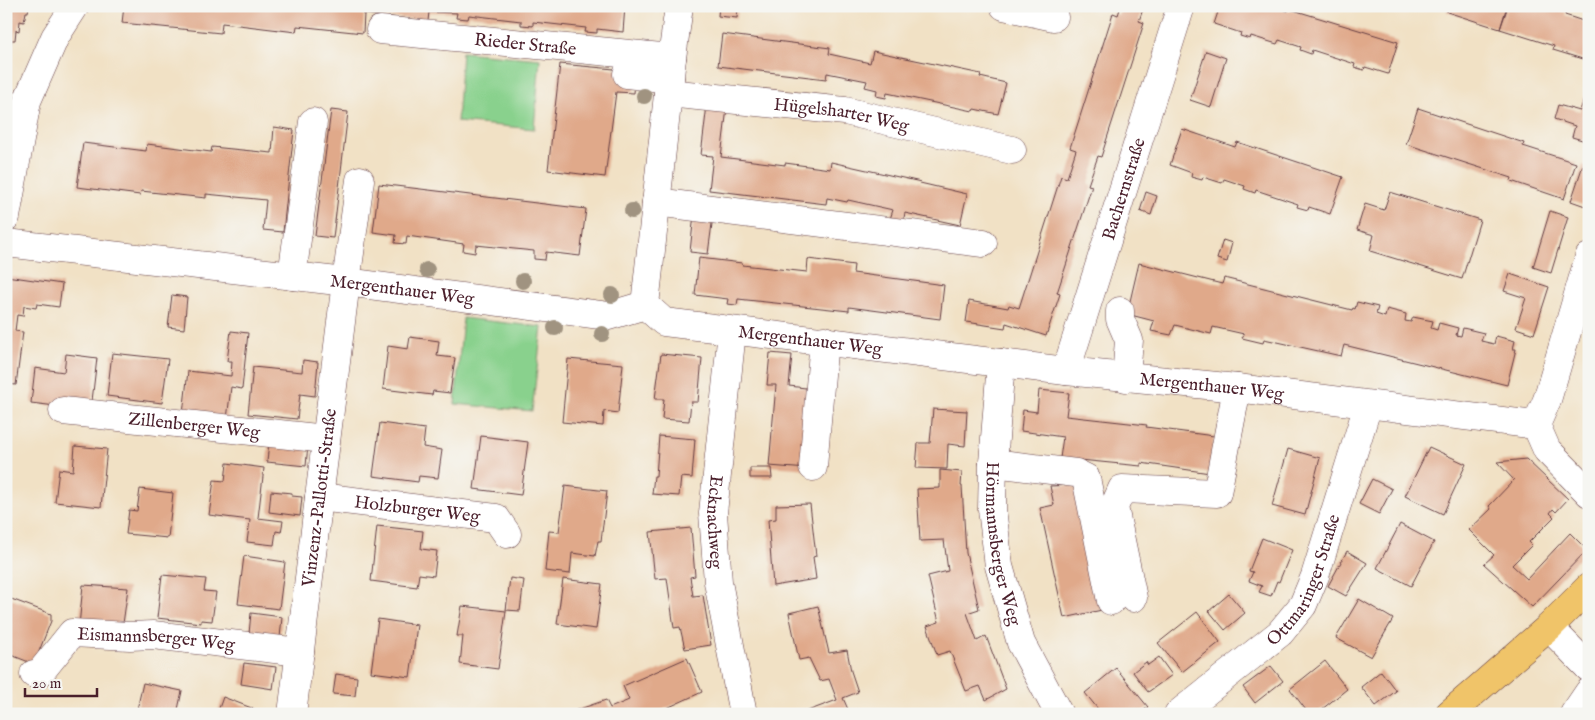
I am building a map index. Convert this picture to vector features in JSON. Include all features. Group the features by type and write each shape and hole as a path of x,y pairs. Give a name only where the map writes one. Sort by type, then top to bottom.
{"main road":[{"path":"1449,714 1549,627 1589,587"}],"street":[{"path":"6,216 27,101 55,37 75,6"},
{"path":"645,305 680,6"},
{"path":"1004,6 1054,17"},
{"name":"Bachernstraße","path":"1066,372 1182,6"},
{"name":"Rieder Straße","path":"380,30 670,80"},
{"path":"627,80 670,80"},
{"name":"Hügelsharter Weg","path":"670,80 845,111 1012,150"},
{"path":"292,276 313,122"},
{"name":"Vinzenz-Pallotti-Straße","path":"292,714 360,180"},
{"path":"656,202 983,243"},
{"name":"Mergenthauer Weg","path":"6,243 346,282 608,316 645,305 664,322 824,340 1066,372 1237,388 1536,425"},
{"path":"1589,257 1547,400 1536,425 1547,450 1589,493"},
{"path":"1120,311 1120,319 1129,340 1126,378"},
{"name":"Ecknachweg","path":"732,331 713,513 718,582 740,713"},
{"path":"813,467 824,340"},
{"name":"Hörmannsberger Weg","path":"1001,363 993,463 992,509 999,566 1021,643 1059,714"},
{"path":"993,463 1076,473 1086,478 1122,600 1114,507 1122,489 1218,493 1237,388"},
{"name":"Ottmaringer Straße","path":"1178,714 1280,632 1303,605 1315,576 1368,405"},
{"name":"Zillenberger Weg","path":"63,412 326,439"},
{"name":"Holzburger Weg","path":"319,497 496,518 507,534"},
{"path":"1549,627 1589,668"},
{"name":"Eismannsberger Weg","path":"34,674 39,674 72,633 130,636 153,635 300,652"},
{"path":"1574,714 1589,692"}],"green space":[{"path":"462,52 540,59 534,129 457,122"},
{"path":"463,318 542,327 532,411 455,404"}],"building":[{"path":"11,6 29,6 24,22 20,21 19,31 16,30 15,40 11,40 10,50 6,49 6,16 7,10 10,10"},
{"path":"124,6 625,6 623,32 597,29 597,33 585,32 586,28 533,22 533,26 521,25 521,21 469,15 468,19 456,18 457,13 429,12 428,21 364,14 363,33 297,26 296,32 222,23 221,33 122,23"},
{"path":"719,6 738,6 737,18 718,16"},
{"path":"1121,6 1144,6 1139,21 1144,23 1101,157 1098,156 1088,185 1092,186 1057,293 1060,294 1046,336 1006,323 1005,328 966,322 969,301 1008,308 1009,305 1019,308 1061,176 1067,178 1076,150 1070,148 1113,13 1118,15"},
{"path":"1220,6 1271,6 1288,11 1290,9 1398,42 1388,74 1365,67 1364,70 1354,67 1355,64 1312,50 1311,54 1300,50 1301,47 1279,40 1277,44 1251,36 1250,39 1240,36 1241,33 1214,24"},
{"path":"1448,6 1507,6 1500,29 1447,12"},
{"path":"1508,6 1549,6 1566,12 1565,15 1589,23 1589,61 1553,50 1554,46 1500,29"},
{"path":"722,34 830,48 829,54 870,63 873,51 981,74 980,77 1006,83 998,114 974,109 973,111 887,93 886,98 876,96 877,90 865,87 867,81 827,73 826,79 718,66"},
{"path":"1206,51 1226,58 1211,107 1190,100"},
{"path":"560,64 636,71 634,93 616,92 605,177 548,170"},
{"path":"1589,84 1589,142 1572,137 1575,126 1554,119 1558,105 1580,111"},
{"path":"707,105 727,108 721,157 830,169 831,162 967,194 960,225 905,213 903,222 890,219 893,210 848,200 847,202 827,198 826,204 709,190 713,156 701,155"},
{"path":"1418,108 1524,143 1523,146 1576,163 1564,199 1511,181 1512,178 1406,144"},
{"path":"331,110 348,112 333,238 315,236"},
{"path":"274,127 294,130 283,232 263,230 266,200 206,194 206,198 141,191 140,195 77,187 83,143 146,151 147,144 211,152 212,147 272,153"},
{"path":"1182,129 1235,147 1237,142 1343,177 1330,214 1309,207 1308,210 1297,207 1298,204 1256,190 1255,193 1244,189 1245,186 1224,179 1222,183 1203,177 1202,180 1191,177 1192,173 1170,165"},
{"path":"1583,165 1589,167 1588,207 1571,201"},
{"path":"379,184 586,209 580,256 546,252 545,260 534,259 534,251 476,245 475,253 463,251 464,244 407,236 406,244 395,243 396,235 373,232"},
{"path":"1146,192 1157,196 1151,215 1140,211"},
{"path":"1390,192 1480,220 1462,279 1370,251 1374,235 1357,230 1365,204 1384,210"},
{"path":"1550,211 1568,217 1551,273 1533,267"},
{"path":"694,214 713,216 708,254 690,252"},
{"path":"1223,240 1232,243 1227,262 1217,259"},
{"path":"699,258 807,272 808,259 854,265 853,273 944,285 940,319 849,307 849,311 738,299 737,305 727,304 728,299 695,295"},
{"path":"1139,263 1222,284 1224,278 1352,310 1353,308 1355,309 1357,302 1378,307 1376,314 1385,317 1387,309 1406,314 1405,321 1411,322 1413,317 1433,321 1431,328 1437,330 1439,323 1458,328 1456,335 1461,336 1463,328 1484,333 1481,341 1494,344 1496,336 1515,341 1513,349 1516,349 1507,385 1344,345 1341,356 1264,339 1263,343 1242,338 1244,334 1213,327 1211,334 1175,325 1171,335 1151,331 1154,321 1127,314"},
{"path":"1510,274 1549,287 1534,334 1516,328 1526,298 1504,291"},
{"path":"6,276 62,284 59,307 37,304 36,308 24,306 23,316 17,315 15,331 23,332 16,385 6,384"},
{"path":"172,295 187,297 184,329 168,327"},
{"path":"231,331 248,333 242,389 231,387 227,419 183,414 188,371 231,376 232,361 227,361"},
{"path":"410,337 439,341 437,356 455,358 450,393 433,391 432,395 383,389 388,346 408,349"},
{"path":"112,353 168,359 162,403 107,396"},
{"path":"770,353 792,355 789,386 814,389 808,469 769,466 776,385 767,385"},
{"path":"66,354 97,358 92,401 64,407 31,403 35,368 64,372"},
{"path":"661,354 702,358 698,402 691,402 689,421 662,419 664,399 655,399"},
{"path":"568,359 623,364 618,413 604,411 603,426 562,422"},
{"path":"303,360 318,362 315,396 300,394 297,419 248,414 253,367 302,372"},
{"path":"1039,390 1069,393 1066,416 1147,425 1146,427 1214,436 1210,473 1141,463 1141,466 1060,458 1063,437 1021,431 1023,410 1037,412"},
{"path":"933,409 967,411 965,446 948,444 947,469 916,468 918,443 930,443"},
{"path":"380,423 425,429 423,447 442,450 438,478 419,476 418,482 373,476"},
{"path":"481,436 528,442 521,495 474,489"},
{"path":"659,436 695,439 692,478 681,477 679,496 652,494 654,476 656,476"},
{"path":"269,441 308,445 306,466 267,462"},
{"path":"75,446 107,449 101,507 55,502 59,469 73,471"},
{"path":"1429,447 1466,464 1443,514 1405,496"},
{"path":"1288,449 1320,458 1305,515 1272,506"},
{"path":"1526,459 1568,499 1556,512 1553,509 1550,513 1554,517 1529,542 1532,545 1512,565 1527,579 1570,533 1587,550 1532,607 1484,564 1494,555 1469,530 1491,509 1489,506 1514,480 1497,462"},
{"path":"227,463 264,468 258,518 283,521 281,532 276,531 274,545 247,542 250,520 209,515 214,480 225,481"},
{"path":"750,468 771,468 772,478 750,478"},
{"path":"940,470 962,472 961,486 966,553 979,609 967,613 977,641 986,636 1006,689 986,700 980,686 966,691 950,651 937,655 927,626 939,622 928,576 948,571 944,540 920,541 917,489 940,488"},
{"path":"1372,479 1392,489 1379,514 1359,504"},
{"path":"1075,485 1102,610 1064,618 1040,508 1054,505 1050,486"},
{"path":"565,486 607,491 601,541 598,541 595,556 572,553 570,574 545,571 549,531 559,532"},
{"path":"140,489 173,493 168,538 126,534 129,510 137,511"},
{"path":"271,491 292,493 292,496 302,497 300,516 269,512"},
{"path":"810,504 816,556 813,557 816,579 773,586 768,520 776,519 776,505"},
{"path":"1400,524 1434,542 1411,586 1377,568"},
{"path":"377,526 423,531 421,549 437,551 434,576 419,574 417,587 371,581"},
{"path":"691,528 695,576 690,577 693,596 703,595 711,645 685,649 680,627 674,628 667,578 655,579 650,532"},
{"path":"1262,538 1292,550 1271,596 1259,592 1262,586 1249,581 1253,572 1249,571"},
{"path":"1347,551 1367,563 1346,596 1328,586"},
{"path":"244,556 285,562 279,609 238,604"},
{"path":"162,575 206,579 204,591 216,592 212,621 201,620 201,623 157,618"},
{"path":"510,578 524,580 520,611 506,610"},
{"path":"563,579 602,584 596,629 557,624"},
{"path":"83,585 128,588 122,631 79,626"},
{"path":"1229,594 1245,613 1225,630 1209,611"},
{"path":"6,597 51,614 51,621 34,664 6,653"},
{"path":"1359,599 1393,619 1371,657 1336,638"},
{"path":"462,606 506,611 498,669 460,664 463,636 457,636"},
{"path":"818,606 829,653 847,650 858,692 843,698 850,714 806,714 805,712 837,700 829,679 820,681 809,658 799,660 789,613"},
{"path":"1197,612 1220,642 1182,672 1158,643"},
{"path":"251,613 282,617 280,638 249,634"},
{"path":"378,619 417,625 410,677 371,672"},
{"path":"1159,657 1172,675 1148,692 1133,672 1146,662 1148,665"},
{"path":"687,658 702,692 654,714 565,714 606,700 610,708 629,700 623,686"},
{"path":"1325,661 1347,689 1316,714 1309,714 1290,689"},
{"path":"244,663 276,667 273,689 241,684"},
{"path":"1271,666 1283,681 1255,703 1243,687"},
{"path":"1116,668 1148,707 1139,714 1102,714 1085,693"},
{"path":"1381,671 1396,691 1376,706 1361,687"},
{"path":"336,674 357,677 355,696 333,694"},
{"path":"143,683 182,691 177,714 136,714"},
{"path":"223,697 267,714 217,714"}]}
